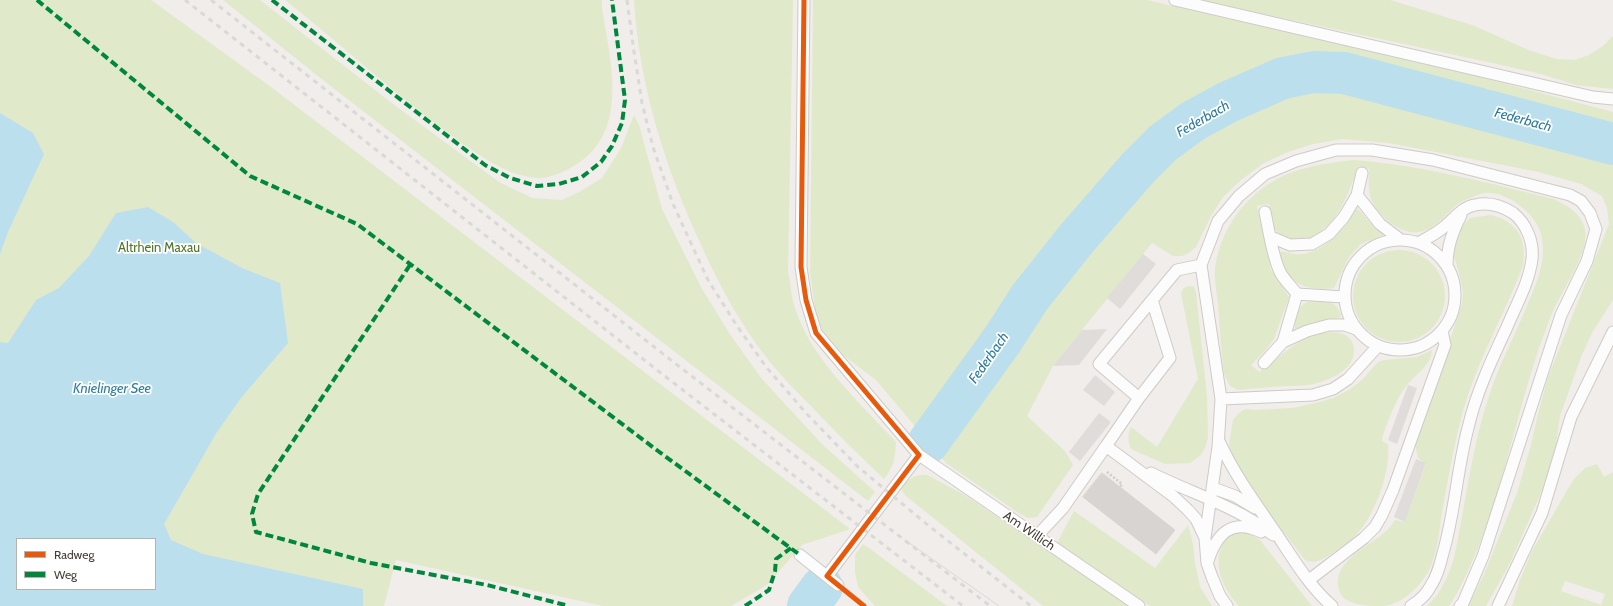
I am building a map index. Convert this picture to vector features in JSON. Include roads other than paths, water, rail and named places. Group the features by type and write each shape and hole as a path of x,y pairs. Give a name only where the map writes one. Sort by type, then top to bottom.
{"lane":[{"name":"Am Willich","path":"804,0 801,267 806,300 816,334 918,456 1139,606"},
{"path":"1175,0 1593,97 1613,99"},
{"path":"1227,606 1220,596 1207,563 1205,538 1212,494 1221,399 1201,265 1218,221 1239,196 1265,174 1296,161 1336,150 1372,150 1448,164 1570,195 1581,201 1590,213 1596,229 1587,260 1561,316 1484,556 1463,603 1460,606"},
{"path":"1271,237 1290,245 1312,244 1329,234 1344,217 1357,195 1362,173"},
{"path":"1357,195 1380,224 1402,240"},
{"path":"1411,606 1418,602 1430,588 1438,570 1447,538 1468,427 1495,351 1528,278 1532,258 1531,244 1524,224 1509,211 1498,205 1475,205 1464,209 1446,226 1432,236 1418,243"},
{"path":"1447,266 1450,238 1464,209"},
{"path":"1265,212 1274,257 1281,273 1297,294 1344,297"},
{"path":"1390,240 1402,240 1418,243 1431,249 1447,266 1455,286 1454,307 1450,319 1442,331 1432,340 1420,347 1406,350 1393,350 1378,346 1356,329 1349,317 1344,297 1348,274 1354,263 1361,255 1379,244 1390,240"},
{"path":"1139,398 1099,364 1177,270 1201,265"},
{"path":"1283,342 1297,294"},
{"path":"1037,536 1063,508 1139,398 1170,358 1152,300"},
{"path":"1264,363 1283,342 1307,331 1329,325 1345,326 1356,329"},
{"path":"1309,580 1364,538 1375,526 1382,515 1393,490 1445,345 1442,331"},
{"path":"1498,606 1542,513 1571,417 1613,332"},
{"path":"1221,399 1313,395 1333,389 1348,379 1378,346"},
{"path":"1218,441 1237,477 1309,580 1325,600 1332,606"},
{"path":"1106,446 1188,510 1196,519 1205,538"},
{"path":"827,576 918,456"},
{"path":"1126,461 1180,488 1198,495 1212,494 1249,503 1262,513"},
{"path":"1212,494 1282,541"},
{"path":"1207,563 1216,543 1229,528 1236,526 1250,527 1282,541"},
{"path":"800,555 838,585"}],"water":[{"path":"0,113 33,133 44,154 8,232 0,254"},
{"name":"Knielinger See","path":"148,207 173,222 196,243 242,268 280,283 288,343 241,398 217,432 164,524 171,540 203,554 363,589 363,606 0,606 0,342 8,343 36,300 59,288 89,256 116,213"}],"waterway":[{"name":"Federbach","path":"928,443 1003,339 1030,297 1077,238 1138,168 1163,143 1193,121 1228,102 1283,78 1314,72 1344,73 1613,144"},
{"name":"Federbach","path":"808,606 822,587"}],"tram line":[{"path":"905,540 999,606"}],"railway":[{"path":"185,0 666,377 963,606"},
{"path":"211,0 676,364 990,606"},
{"path":"627,0 642,103 653,147 673,204 708,280 737,326 767,368 806,413 857,466 929,526 1031,606"}],"park label":[{"name":"Altrhein Maxau","path":"159,248"}]}
